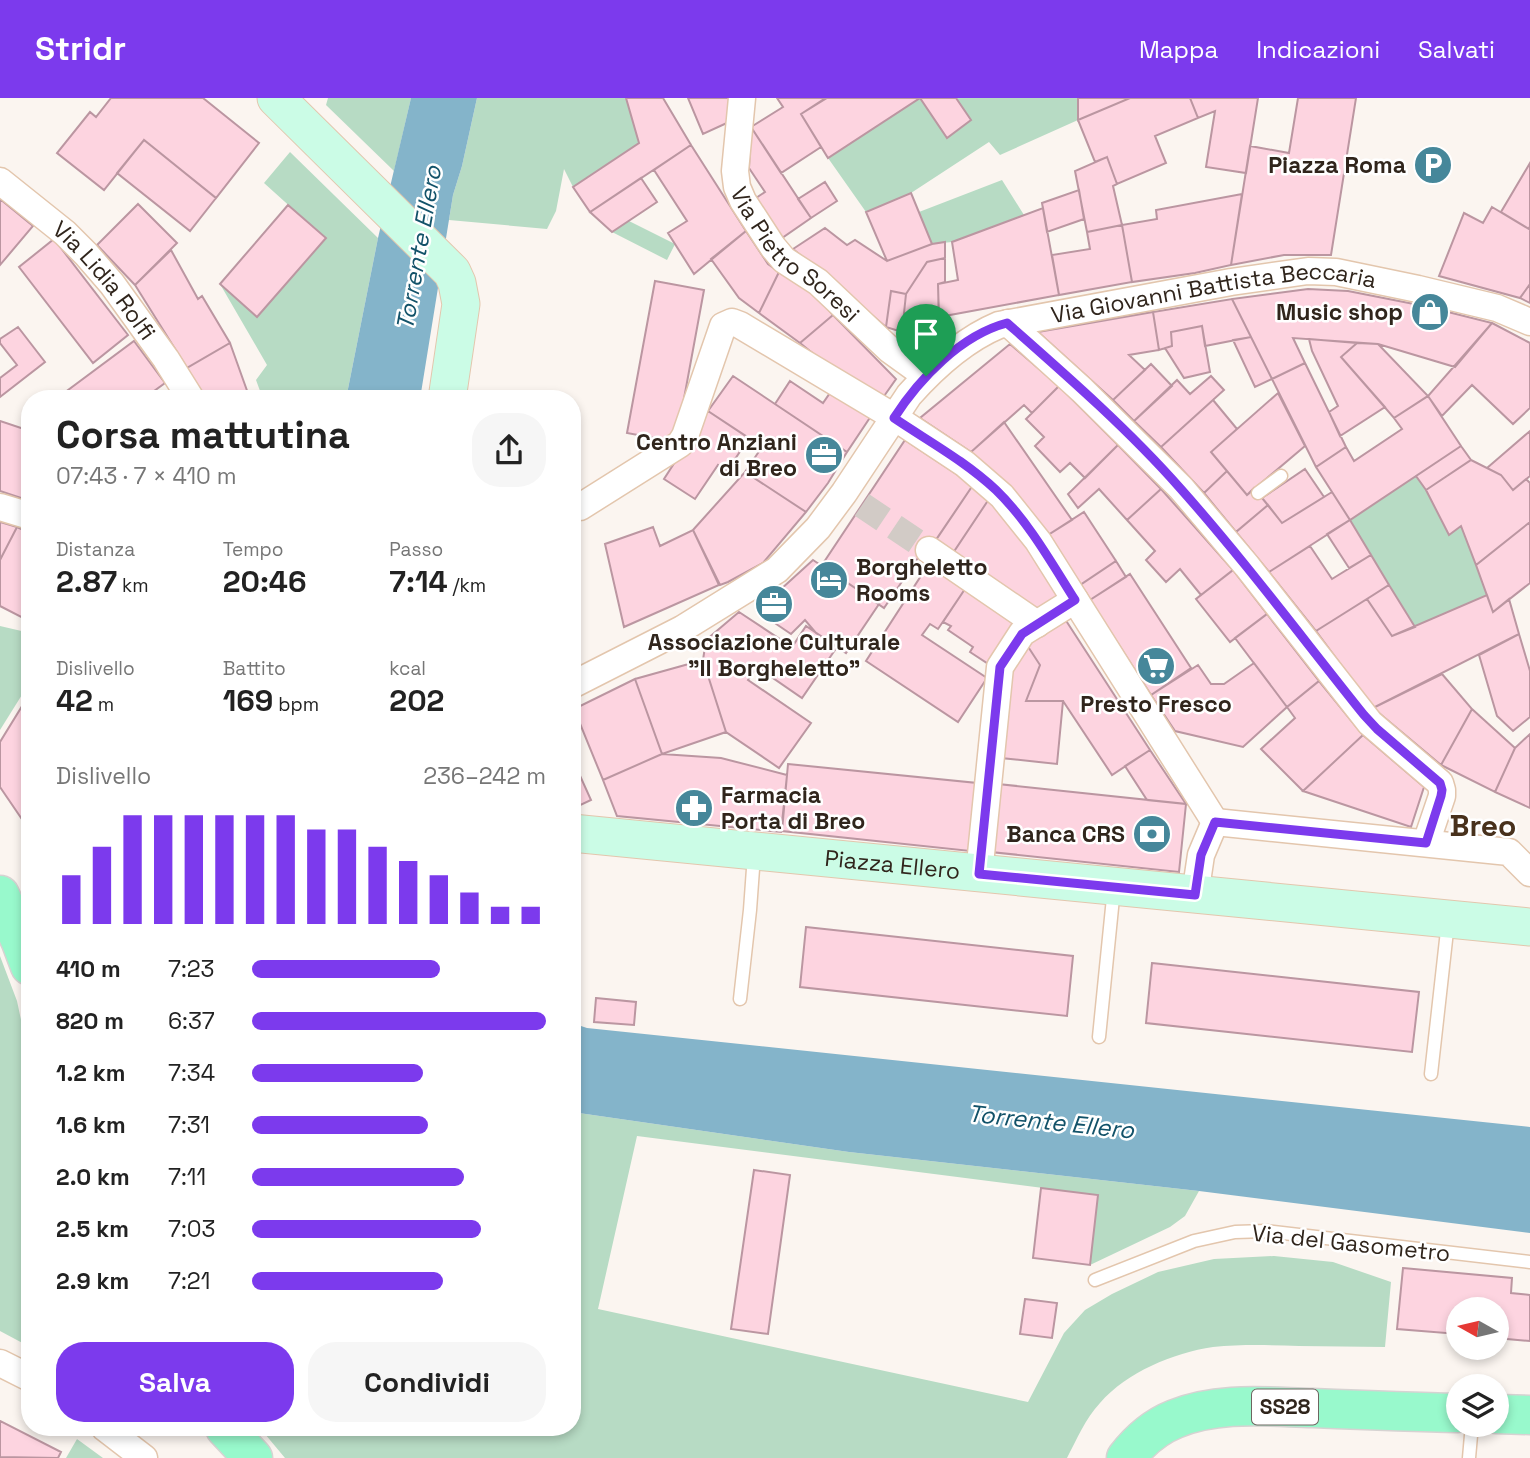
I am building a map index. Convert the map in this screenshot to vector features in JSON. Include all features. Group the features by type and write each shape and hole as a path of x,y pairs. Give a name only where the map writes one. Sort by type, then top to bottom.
{"main road":[{"path":"0,895 21,942"},
{"name":"SS28","path":"1126,1457 1160,1425 1212,1409 1250,1406 1446,1413"},
{"path":"1509,1415 1530,1415"},
{"path":"232,1436 253,1458"}],"street":[{"path":"276,98 452,272 461,304 448,390"},
{"name":"Via Pietro Soresi","path":"742,98 735,171 737,187 776,252 818,282 890,349 926,376"},
{"name":"Via Lidia Rolfi","path":"0,181 65,233 86,254 112,284 185,390"},
{"name":"Via Giovanni Battista Beccaria","path":"581,680 682,629 769,577 782,566 853,499 894,418 909,395 938,364 992,328 1231,282 1308,271 1336,272 1418,289 1504,310 1530,322"},
{"path":"581,506 681,444 723,326 732,323 740,326 965,464 1002,496 1038,541 1215,822"},
{"path":"1007,323 1220,523 1247,566 1364,715 1440,783 1441,796 1426,843"},
{"path":"0,507 21,513"},
{"path":"929,550 1037,624"},
{"path":"979,874 1000,667 1024,632 1075,600"},
{"path":"1215,822 1520,850 1530,873"},
{"path":"1195,895 1201,855 1215,822"},
{"name":"Piazza Ellero","path":"581,834 1530,927"},
{"path":"0,1363 21,1374"},
{"path":"115,1436 144,1458"}],"lane":[{"path":"1258,494 1281,477"},
{"path":"740,999 754,852"},
{"path":"1099,1037 1115,887"},
{"path":"1430,1074 1449,919"},
{"name":"Via del Gasometro","path":"1095,1280 1194,1241 1217,1234 1249,1231 1530,1262"},
{"path":"1469,1458 1471,1437"}],"green space":[{"path":"328,98 411,98 394,171 326,105"},
{"path":"477,98 626,98 639,143 573,187 564,169 556,211 547,229 449,220"},
{"path":"920,98 947,137 956,98 1078,98 1078,120 1000,155 989,142 911,193 866,212 828,158"},
{"path":"290,152 378,238 348,390 260,390 256,380 267,365 220,284 258,316 325,238 264,183"},
{"path":"1002,180 1024,215 952,242 932,244 919,212"},
{"path":"629,221 675,244 667,260 612,232"},
{"path":"1416,476 1449,535 1461,526 1487,595 1415,627 1350,520"},
{"path":"0,626 21,631 21,696 0,730"},
{"path":"0,956 21,1020 21,1342 0,1331"},
{"path":"581,1113 849,1152 1199,1191 1185,1216 1170,1227 1090,1265 1097,1195 637,1136 598,1309 1028,1402 1064,1333 1085,1310 1158,1272 1214,1259 1274,1256 1333,1262 1391,1282 1385,1347 1235,1345 1198,1350 1167,1359 1137,1373 1111,1392 1090,1416 1067,1458 285,1458 267,1436 581,1436"},
{"path":"77,1439 103,1458 66,1458"}],"water":[{"name":"Torrente Ellero","path":"411,98 477,98 453,195 421,390 348,390 378,238"},
{"name":"Torrente Ellero","path":"581,1026 1530,1127 1530,1233 1199,1191 849,1152 581,1113"}],"building":[{"path":"111,98 203,98 259,143 216,198 144,140 104,190 57,153 90,112 96,117"},
{"path":"626,98 663,98 691,145 590,212 573,187 639,143"},
{"path":"688,98 729,98 729,122 703,134"},
{"path":"777,98 824,98 801,114 821,147 781,173 751,127 783,107"},
{"path":"827,98 920,98 828,158 801,114"},
{"path":"920,98 956,98 971,120 947,138"},
{"path":"1078,98 1130,98 1078,120"},
{"path":"1130,98 1190,98 1198,118 1155,136 1166,163 1117,184 1107,157 1095,162 1078,120"},
{"path":"1190,98 1258,98 1246,173 1206,167 1215,111 1198,118"},
{"path":"1298,98 1356,98 1331,255 1284,255 1231,265 1250,146 1289,153"},
{"path":"751,127 811,218 782,238 756,198 765,192 749,168"},
{"path":"144,140 216,198 190,231 117,173"},
{"path":"691,145 746,231 694,274 668,233 687,221 654,170"},
{"path":"1107,157 1117,184 1113,186 1122,225 1087,232 1075,171"},
{"path":"1530,163 1530,226 1529,229 1501,212"},
{"path":"641,178 657,202 612,232 590,212"},
{"path":"825,182 837,201 811,218 798,199"},
{"path":"1079,190 1084,219 1047,232 1042,203"},
{"path":"911,193 932,244 887,261 866,212"},
{"path":"1242,194 1231,265 1132,282 1122,225 1157,219 1156,210"},
{"path":"0,199 33,226 0,265"},
{"path":"138,204 177,243 135,285 97,245"},
{"path":"288,205 326,238 257,317 220,284"},
{"path":"1492,207 1529,229 1530,226 1530,284 1520,298 1439,276 1464,213 1483,223"},
{"path":"1043,208 1059,295 939,317 938,284 958,280 952,242"},
{"path":"1122,225 1132,282 1059,295 1052,255 1090,249 1087,232"},
{"path":"825,228 847,245 855,240 887,261 932,244 945,242 945,258 927,262 906,294 891,291 886,327 793,249"},
{"path":"746,231 768,264 779,272 759,313 739,298 711,259"},
{"path":"54,239 128,335 93,363 19,267"},
{"path":"171,250 198,299 202,296 230,343 187,368 135,285"},
{"path":"945,258 945,282 938,284 939,328 902,332 906,294 927,262"},
{"path":"779,272 812,290 833,315 800,343 759,313"},
{"path":"655,281 704,290 676,442 627,433"},
{"path":"1530,284 1530,303 1520,298"},
{"path":"1308,289 1348,291 1492,323 1455,367 1378,344 1293,338 1305,363 1272,379 1232,299"},
{"path":"891,291 906,294 902,332 886,327"},
{"path":"1232,299 1251,337 1205,346 1202,326 1171,332 1172,346 1159,350 1153,312"},
{"path":"1153,312 1159,350 1129,355 1145,370 1113,400 1038,332"},
{"path":"833,315 896,379 882,399 830,367 800,343"},
{"path":"1492,323 1530,343 1530,408 1513,424 1472,385 1442,416 1428,396"},
{"path":"1202,326 1210,372 1184,378 1165,348 1172,346 1171,332"},
{"path":"18,327 45,362 0,397 0,378 17,365 0,343 0,339"},
{"path":"1251,337 1272,379 1255,387 1233,340"},
{"path":"1309,339 1357,343 1341,357 1385,407 1340,436 1329,412 1338,406"},
{"path":"134,341 165,383 155,390 68,390"},
{"path":"230,343 247,390 198,390 187,368"},
{"path":"1357,343 1378,344 1428,396 1394,418 1341,357"},
{"path":"1010,344 1059,386 1032,413 1024,405 971,452 920,418"},
{"path":"1305,363 1346,447 1316,467 1272,379"},
{"path":"1151,364 1172,386 1134,421 1113,400"},
{"path":"733,376 847,452 806,512 745,472 762,447 708,411"},
{"path":"1211,376 1224,390 1161,447 1134,421 1177,380 1190,394"},
{"path":"790,381 823,403 832,390 871,416 847,452 775,404"},
{"path":"1059,386 1118,445 1085,478 1070,463 1060,472 1035,446 1044,437 1026,419"},
{"path":"1278,393 1305,446 1247,495 1211,452"},
{"path":"1428,396 1461,446 1350,520 1316,467 1346,447 1354,461 1402,429 1394,418"},
{"path":"1213,400 1237,429 1211,452 1227,471 1204,493 1161,447"},
{"path":"708,411 749,438 727,471 718,465 695,499 664,479"},
{"path":"0,421 21,428 21,498 0,491"},
{"path":"1004,422 1072,520 1048,535 971,452"},
{"path":"1530,431 1530,476 1513,490 1501,475 1487,468"},
{"path":"905,440 973,485 929,550 922,552 884,608 822,565"},
{"path":"1118,445 1161,489 1127,520 1099,489 1078,508 1068,494"},
{"path":"1461,446 1471,460 1426,490 1416,476"},
{"path":"1471,460 1501,475 1513,490 1526,479 1530,483 1530,522 1476,565 1461,526 1449,535 1426,490"},
{"path":"1305,469 1324,497 1282,523 1262,498"},
{"path":"1227,471 1247,495 1254,488 1268,505 1236,532 1204,493"},
{"path":"745,472 806,512 763,563 720,585 693,530"},
{"path":"973,485 989,499 951,556 934,543"},
{"path":"1161,489 1233,570 1201,595 1180,569 1166,582 1146,560 1155,551 1127,520"},
{"path":"1332,492 1350,520 1269,572 1236,532 1268,505 1282,523"},
{"path":"989,499 1029,549 1061,599 1035,615 951,556"},
{"path":"1084,512 1116,561 1080,585 1048,535"},
{"path":"1350,520 1371,555 1349,568 1327,534"},
{"path":"0,522 17,527 0,560"},
{"path":"1530,522 1530,583 1493,612 1476,565"},
{"path":"17,527 21,529 21,617 0,606 0,560"},
{"path":"653,527 660,546 693,530 719,585 624,627 605,544"},
{"path":"1310,546 1332,579 1371,555 1389,585 1316,631 1269,572"},
{"path":"813,560 879,604 846,653 816,633 805,620 791,634 757,611"},
{"path":"1116,561 1126,577 1090,600 1080,585"},
{"path":"930,562 967,586 938,629 930,624 922,635 987,678 958,722 866,661"},
{"path":"1233,570 1267,614 1230,642 1196,599"},
{"path":"1130,574 1191,668 1151,695 1090,600"},
{"path":"1389,585 1415,627 1392,636 1367,599"},
{"path":"967,586 1019,621 990,665 970,652 973,647 948,630 951,626 943,622"},
{"path":"1487,595 1493,612 1509,599 1519,634 1373,708 1316,631 1367,599 1392,636"},
{"path":"739,612 792,647 806,626 837,647 802,698 757,667 748,680 811,723 779,768 726,732 703,660 706,640"},
{"path":"1267,614 1319,681 1287,707 1235,638"},
{"path":"1063,616 1150,750 1112,775 1063,701 1026,701 1040,665 1025,642"},
{"path":"1519,634 1530,671 1530,717 1513,731 1497,716 1479,655"},
{"path":"1025,642 1040,665 1026,701 1063,701 1057,764 1001,758 1009,667"},
{"path":"703,660 726,732 662,754 635,679"},
{"path":"1254,663 1287,707 1243,747 1175,731 1151,695 1198,665 1211,684 1224,684"},
{"path":"1442,674 1472,709 1441,765 1373,708"},
{"path":"635,679 662,754 603,780 581,726 581,706"},
{"path":"1319,681 1363,735 1303,791 1261,749 1295,718 1287,707"},
{"path":"21,708 21,818 0,787 0,742"},
{"path":"1472,709 1515,748 1495,792 1441,765"},
{"path":"1530,734 1530,808 1495,792 1515,748"},
{"path":"1363,735 1424,787 1411,827 1303,791"},
{"path":"1150,750 1186,804 1147,800 1125,766"},
{"path":"662,754 721,758 787,775 781,832 617,816 603,780"},
{"path":"788,764 977,783 970,851 782,831"},
{"path":"581,778 591,800 581,805"},
{"path":"998,784 1186,804 1179,872 991,852"},
{"path":"806,927 1073,956 1067,1016 800,987"},
{"path":"1152,963 1419,992 1412,1052 1146,1023"},
{"path":"596,998 636,1002 634,1025 594,1022"},
{"path":"754,1170 790,1175 768,1334 731,1329"},
{"path":"1041,1188 1098,1195 1090,1265 1033,1258"},
{"path":"1403,1268 1512,1278 1511,1293 1530,1295 1530,1341 1509,1339 1509,1297 1446,1297 1446,1333 1397,1329"},
{"path":"1025,1299 1057,1303 1052,1338 1020,1334"},
{"path":"0,1421 21,1432 21,1436 30,1436 61,1452 58,1458 0,1457"}],"tunnel":[{"path":"862,505 929,550"}],"place":[{"name":"Piazza Roma","path":"1433,165"},
{"name":"Music shop","path":"1430,312"},
{"name":"Centro Anziani di Breo","path":"824,455"},
{"name":"Borgheletto Rooms","path":"829,580"},
{"name":"Associazione Culturale \"Il Borgheletto\"","path":"774,604"},
{"name":"Presto Fresco","path":"1156,666"},
{"name":"Farmacia Porta di Breo","path":"694,808"},
{"name":"Banca CRS","path":"1152,834"}],"district":[{"name":"Breo","path":"1483,826"}],"route":[{"path":"1007,323 1082,390 1173,480 1215,528 1370,723 1440,783 1441,796 1426,843 1215,822 1198,864 1195,895 979,874 1000,667 1022,634 1075,600 1038,541 1002,496 965,464 894,418 926,376 979,334 1007,323"}]}
